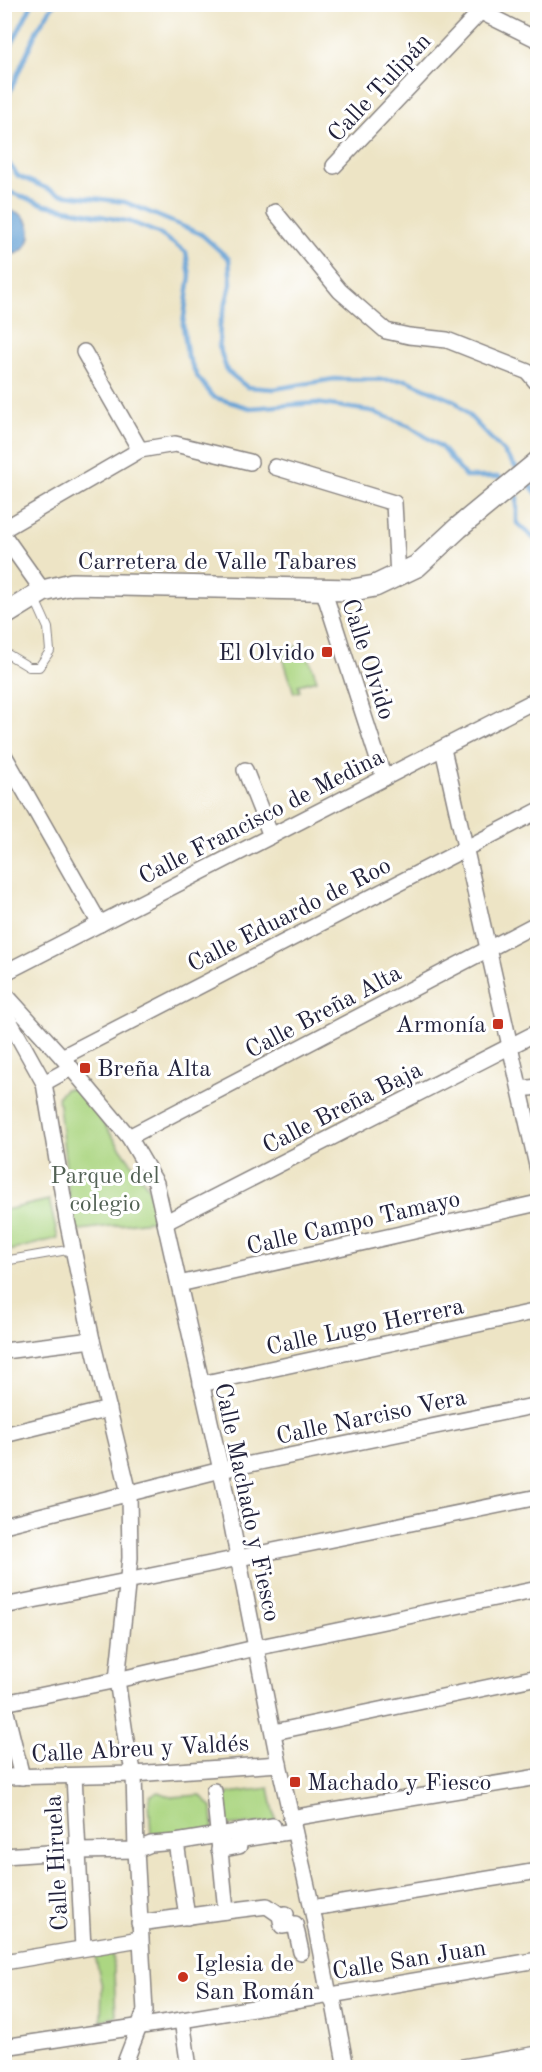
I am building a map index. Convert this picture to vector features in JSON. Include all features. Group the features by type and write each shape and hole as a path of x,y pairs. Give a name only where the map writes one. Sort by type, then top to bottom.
{"main road":[{"name":"Carretera de Valle Tabares","path":"4,615 38,594 72,584 352,590 375,586 417,566 458,528 537,462"}],"street":[{"path":"465,4 537,40"},
{"name":"Calle Tulipán","path":"334,166 480,12"},
{"path":"275,212 340,291 386,331 447,340 528,372 537,384"},
{"path":"84,352 140,450"},
{"path":"4,529 140,450 175,444 250,462"},
{"path":"275,467 394,503 398,577"},
{"path":"4,536 38,594"},
{"name":"Calle Olvido","path":"323,589 384,778"},
{"name":"Calle Francisco de Medina","path":"4,973 537,699"},
{"path":"443,748 537,1170"},
{"path":"4,755 100,924"},
{"path":"245,770 271,836"},
{"name":"Calle Eduardo de Roo","path":"44,1083 67,1063 537,811"},
{"name":"Calle Breña Alta","path":"129,1137 537,923"},
{"name":"Calle Machado y Fiesco","path":"4,993 129,1137 156,1183 221,1470 279,1764 329,1995 334,2004 346,2067"},
{"path":"4,1011 44,1083 73,1249 92,1340 129,1493 130,1558 117,1680 126,1740 134,1774 139,1923 145,2011 123,2067"},
{"name":"Calle Breña Baja","path":"166,1222 537,1032"},
{"path":"520,1089 537,1087"},
{"name":"Calle Campo Tamayo","path":"179,1284 537,1203"},
{"name":"Calle Lugo Herrera","path":"201,1384 537,1311"},
{"path":"4,1351 92,1340"},
{"name":"Calle Narciso Vera","path":"4,1525 221,1470 537,1405"},
{"path":"4,1435 109,1409"},
{"path":"4,1606 537,1497"},
{"path":"22,1777 4,1703 537,1588"},
{"path":"274,1732 537,1677"},
{"name":"Calle Abreu y Valdés","path":"4,1778 134,1774 279,1764"},
{"name":"Calle Hiruela","path":"74,1776 82,1948"},
{"path":"4,1856 136,1850 151,1844 176,1842 219,1842 238,1846 237,1840 292,1824 537,1777"},
{"path":"214,1791 226,1911"},
{"path":"219,1842 273,1826"},
{"path":"176,1842 187,1917"},
{"path":"312,1908 537,1871"},
{"path":"139,1923 267,1906 283,1915 282,1926 295,1924 302,1952"},
{"path":"4,1962 140,1939"},
{"name":"Calle San Juan","path":"4,2047 182,2020 537,1960"},
{"path":"182,2020 189,2067"},
{"path":"457,2067 537,2054"}],"lane":[{"path":"4,652 29,667 39,667 50,651 48,628 38,594"},
{"path":"4,1261 73,1249"}],"green space":[{"path":"304,644 317,680 298,685 300,691 294,693 281,651"},
{"name":"Parque del colegio","path":"74,1088 91,1106 144,1181 149,1190 157,1220 73,1231 58,1096 65,1089"},
{"path":"49,1200 58,1238 5,1252 5,1210"},
{"path":"269,1788 276,1822 226,1826 222,1815 225,1796 229,1793"},
{"path":"158,1792 171,1797 200,1795 212,1807 213,1829 151,1835 149,1799 151,1795"},
{"path":"113,1950 116,2017 101,2020 102,1987 94,1951"}],"water":[{"path":"5,211 16,212 23,217 30,232 29,241 24,248 16,253 5,255"}],"waterway":[{"path":"4,59 32,4"},
{"path":"4,105 37,30 54,4"},
{"path":"4,157 18,176 60,194 125,202 201,234 229,259 231,284 220,324 219,346 227,371 247,387 274,389 334,379 406,380 455,401 518,470"},
{"path":"4,190 45,205 131,222 158,233 186,252 190,276 183,324 187,354 197,376 213,397 250,408 316,403 371,411 410,426 441,447 466,477 499,477 504,481"},
{"path":"525,479 538,495"},
{"path":"511,490 517,496 517,523 538,542"}],"place":[{"name":"El Olvido","path":"327,652"},
{"name":"Armonía","path":"498,1024"},
{"name":"Breña Alta","path":"85,1068"},
{"name":"Machado y Fiesco","path":"295,1782"},
{"name":"Iglesia de San Román","path":"183,1977"}]}
